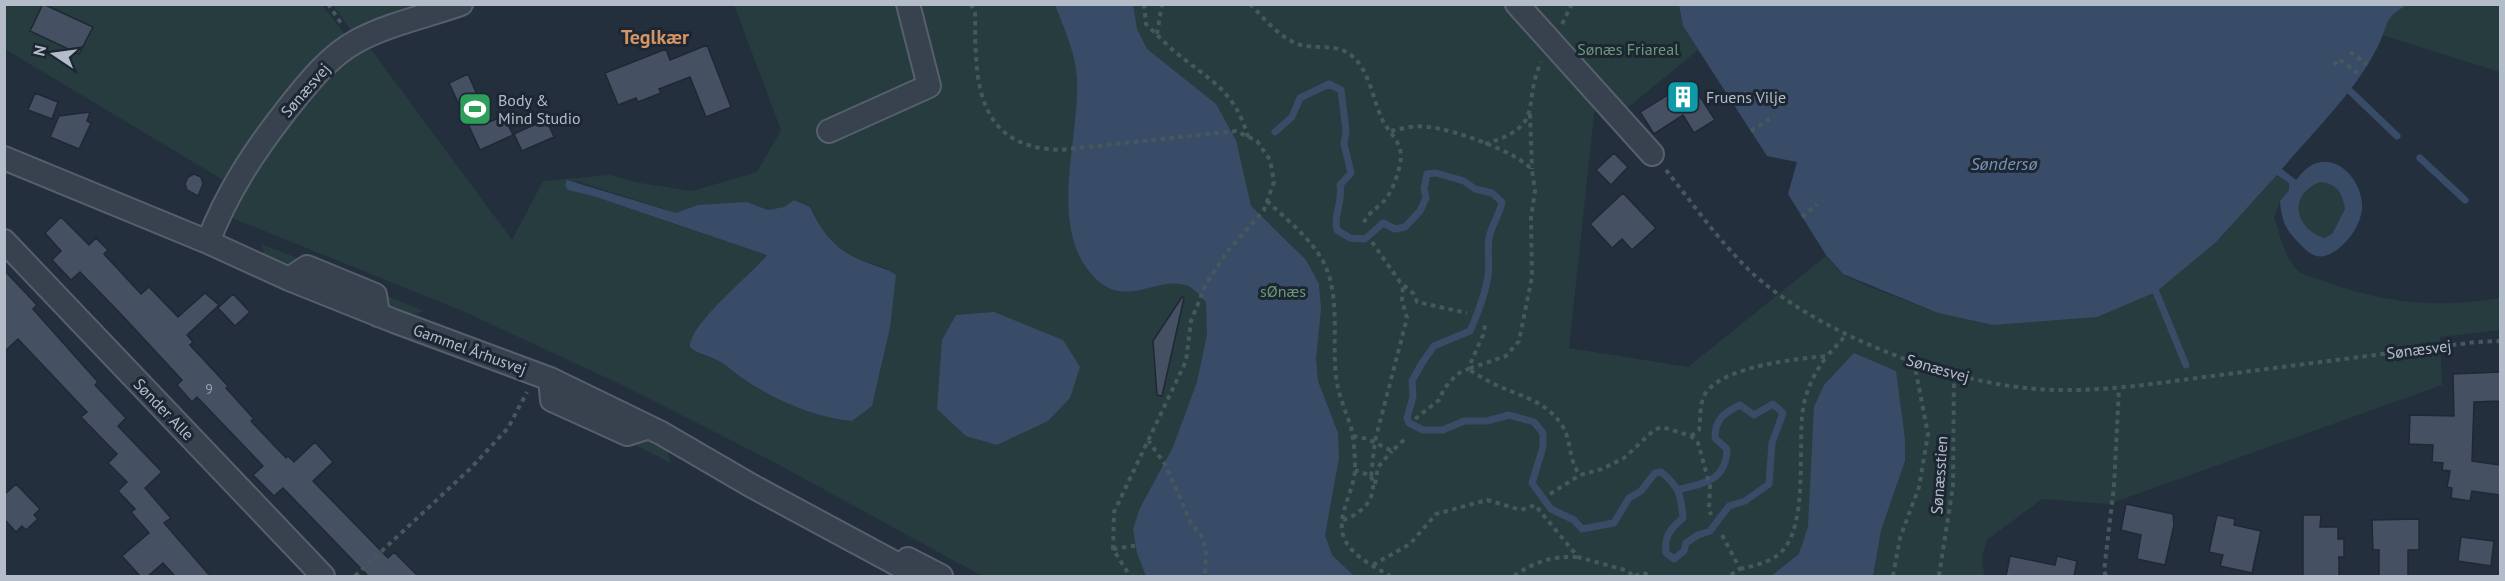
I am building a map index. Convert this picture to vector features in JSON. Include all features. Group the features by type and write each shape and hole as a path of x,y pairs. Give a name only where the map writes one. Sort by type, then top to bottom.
{"street":[{"name":"Sønæsvej","path":"208,242 219,211 257,148 304,87 328,62 356,42 385,29 461,4"},
{"path":"829,130 929,86 908,4"},
{"path":"1517,4 1652,154"},
{"name":"Gammel Århusvej","path":"4,158 378,315 543,376 649,427 919,576"},
{"name":"Sønder Alle","path":"4,241 323,576"},
{"path":"858,543 874,540 941,576"}],"path":[{"path":"971,4 975,13 976,78 989,115 1011,137 1031,146 1060,150 1236,131 1257,141 1270,160 1274,182 1264,210 1227,252 1206,284 1191,321 1186,361 1114,512 1113,549 1130,576"},
{"path":"1144,4 1146,24 1173,50 1219,84 1232,101 1244,123 1248,137"},
{"path":"1157,35 1162,4"},
{"path":"1250,4 1281,35 1296,44 1314,48 1342,49 1352,56 1368,83 1384,122 1391,131 1400,152 1397,173 1386,199 1367,216 1363,221 1363,227"},
{"path":"1415,419 1438,400 1457,374 1506,356 1519,342 1532,277 1532,217 1535,191 1530,114 1540,64 1553,44"},
{"path":"2350,52 2367,64"},
{"path":"2334,65 2339,59 2360,75"},
{"path":"1484,144 1510,136 1530,114"},
{"path":"1751,131 1774,116"},
{"path":"1391,131 1427,126 1452,132 1514,155 1532,170"},
{"name":"Sønæsvej","path":"1652,154 1750,270 1778,293 1846,335 1914,362 1954,374 2027,389 2119,388 2476,342 2500,341"},
{"path":"1267,201 1320,255 1328,277 1333,300 1337,383 1353,436 1355,470 1343,520 1343,534 1346,543 1356,553 1390,576"},
{"path":"1802,217 1817,204"},
{"path":"1372,242 1403,284 1414,294 1417,302 1467,313"},
{"path":"1374,485 1371,476 1375,441 1407,318 1402,301 1403,284"},
{"path":"1468,369 1483,335 1486,322"},
{"path":"1729,576 1740,569 1766,562 1779,554 1789,543 1795,528 1802,463 1803,408 1813,376 1846,335"},
{"path":"1691,436 1700,430 1701,405 1706,392 1721,381 1749,369 1788,359 1827,356"},
{"path":"1893,576 1899,538 1919,487 1928,434 1914,362"},
{"path":"1468,369 1528,398 1556,416 1565,431 1573,467 1580,475"},
{"name":"Sønæsstien","path":"1939,576 1953,486 1954,374"},
{"path":"355,576 471,468 508,428 543,376"},
{"path":"2106,576 2104,572 2114,486 2119,388"},
{"path":"1550,494 1580,475 1602,469 1624,458 1654,430 1662,427 1691,436 1698,443 1707,475 1712,515"},
{"path":"1353,436 1375,441 1392,451"},
{"path":"1343,520 1356,516 1368,503 1378,467 1406,438"},
{"path":"1148,440 1166,466 1191,523 1203,538 1206,554 1205,576"},
{"path":"1355,470 1371,476"},
{"path":"1373,565 1410,544 1436,514 1487,500 1521,510 1535,505 1578,557"},
{"path":"1722,535 1740,569"},
{"path":"1113,549 1139,545"},
{"path":"1514,576 1557,556 1578,557 1625,570 1635,576 1643,573 1652,576"}],"green space":[{"name":"sØnæs","path":"1511,4 1595,106 1569,348 1688,367 1826,256 1843,275 1865,285 1938,313 1993,325 2248,207 2277,175 2289,183 2289,190 2280,201 2274,217 2286,253 2298,271 2345,288 2411,302 2455,303 2500,298 2500,330 2440,337 2442,385 2109,504 2042,499 1987,540 1982,556 1984,575 1982,576 982,576 772,461 624,386 465,312 230,217 234,199 316,85 367,44 512,240 543,181 610,175 640,183 692,191 757,172 781,130 734,5","holes":["577,181 676,213 747,202 768,210 784,207 794,200 811,207 824,231 840,248 861,260 887,268 890,328 872,406 852,421 810,412 757,388 726,365 699,353 693,346 690,341 703,321 767,255 593,196 568,190"]},
{"path":"4,5 322,5 347,37 225,181 5,49"},
{"path":"333,5 438,5 353,33"},
{"name":"Sønæs Friareal","path":"1526,5 1679,5 1683,26 1698,50 1626,109"},
{"path":"2407,5 2500,5 2500,72 2382,35 2391,13"},
{"path":"2320,182 2338,190 2345,209 2332,234 2324,238 2306,227 2298,211 2302,194 2309,187"},
{"path":"261,244 305,261 292,267 265,256"},
{"path":"380,293 424,311 411,315 384,304"},
{"path":"640,437 667,450 671,463 629,442"}],"water":[{"name":"Søndersø","path":"1679,4 2407,5 2393,14 2368,64 2345,96 2282,169 2296,180 2311,166 2326,162 2342,167 2354,180 2361,196 2362,211 2349,239 2338,249 2328,255 2317,256 2307,251 2293,237 2284,222 2280,201 2289,190 2289,183 2277,175 2216,242 2156,292 2097,317 1993,325 1938,313 1843,274 1826,255 1788,194 1797,162 1767,156 1683,26","holes":["2320,182 2338,190 2345,209 2332,234 2324,238 2306,227 2299,211 2299,202 2303,194"]},
{"path":"1055,5 1133,5 1137,29 1147,49 1216,104 1236,140 1251,206 1306,260 1319,284 1321,309 1316,359 1318,381 1338,433 1339,458 1325,535 1332,555 1354,576 1146,576 1137,553 1133,529 1140,508 1173,447 1197,382 1207,335 1206,302 1189,286 1175,283 1141,290 1118,291 1107,287 1095,278 1080,258 1072,234 1069,209 1077,79 1069,41"},
{"path":"567,180 676,213 698,205 747,202 768,210 784,207 794,200 810,207 820,226 839,247 856,258 896,275 890,328 872,406 852,421 810,412 770,395 726,365 690,347 692,337 699,326 767,255 593,196 568,190 565,186"},
{"path":"994,312 1063,340 1080,367 1070,398 1048,421 997,445 966,436 937,409 942,340 956,315"},
{"path":"1854,353 1896,371 1905,439 1905,461 1881,530 1873,576 1771,576 1799,554 1808,527 1814,407 1824,385"}],"building":[{"path":"43,4 93,27 79,54 30,31"},
{"path":"707,45 731,107 706,117 690,77 659,89 661,93 638,102 636,98 618,105 605,73 666,49 670,60"},
{"path":"468,74 489,122 504,116 513,135 480,150 449,83"},
{"name":"Fruens Vilje","path":"1690,81 1715,120 1694,133 1683,115 1654,134 1640,112"},
{"path":"35,93 58,102 52,119 28,110"},
{"path":"90,112 87,121 91,123 79,149 50,137 59,116"},
{"path":"546,119 554,137 522,151 514,134"},
{"path":"1614,153 1628,167 1611,185 1596,170"},
{"path":"194,174 201,177 203,184 198,196 187,190 185,184 188,177"},
{"path":"1623,193 1656,228 1632,250 1622,239 1612,248 1590,224"},
{"path":"61,217 89,245 96,238 108,250 104,254 141,294 149,287 178,317 205,293 219,305 187,335 193,342 190,345 228,386 226,388 254,419 251,421 286,458 288,456 294,462 315,442 333,462 313,481 388,558 394,552 418,576 368,576 283,488 274,496 253,475 263,466 197,397 192,402 177,385 182,380 80,272 71,280 52,260 61,251 45,233"},
{"path":"4,270 37,305 33,309 98,382 95,385 126,418 118,426 162,472 145,488 171,518 164,523 210,576 175,576 163,563 148,576 140,576 122,556 149,533 131,512 135,509 118,491 127,482 108,463 117,454 81,417 87,412 18,339 4,352"},
{"path":"233,294 250,312 235,326 218,308"},
{"path":"1182,297 1184,298 1162,396 1157,395 1153,341"},
{"path":"2500,372 2500,401 2474,402 2472,461 2500,465 2500,495 2472,491 2470,501 2451,498 2452,488 2447,487 2450,471 2442,470 2443,463 2432,462 2433,445 2409,444 2410,415 2454,416 2453,374"},
{"path":"16,484 40,509 34,515 38,519 26,530 22,526 16,532 4,519 4,495"},
{"path":"2126,504 2173,514 2174,525 2165,565 2137,559 2141,535 2121,530"},
{"path":"2217,515 2235,519 2234,525 2261,531 2252,573 2220,566 2223,555 2209,552"},
{"path":"2303,515 2321,515 2320,527 2338,527 2338,539 2344,539 2344,557 2339,557 2339,576 2303,576"},
{"path":"2419,519 2419,550 2408,550 2408,576 2379,576 2379,550 2373,550 2372,520"},
{"path":"2461,537 2494,541 2491,566 2458,561"},
{"path":"2010,556 2055,565 2057,556 2077,561 2074,576 2006,576"}],"waterway":[{"path":"1275,132 1292,117 1300,98 1329,84 1341,90 1346,131 1344,144 1351,173 1340,185 1336,224 1337,230 1350,238 1365,239 1383,223 1395,229 1405,227 1420,211 1426,198 1424,189 1427,174 1436,173 1464,181 1475,189 1492,193 1502,202 1489,238 1489,271 1485,290 1470,331 1434,346 1412,381 1413,397 1407,418 1409,423 1423,430 1443,430 1464,421 1487,421 1509,415 1534,422 1543,433 1543,447 1532,483 1551,509 1574,520 1582,529 1614,523 1629,498 1641,491 1655,473 1661,472 1672,482 1681,503 1683,518 1671,529 1666,542 1666,553 1674,559 1684,551 1686,543 1710,531 1729,506 1745,501 1769,484 1772,443 1783,413 1773,404 1754,415 1740,405 1725,414 1715,431 1715,438 1727,449 1723,468 1718,475 1704,483 1677,490"},
{"path":"2349,90 2397,136"},
{"path":"2420,158 2465,200"},
{"path":"2156,292 2186,365"}],"place":[{"name":"Fruens Vilje","path":"1683,97"},
{"name":"Body & Mind Studio","path":"475,109"}],"district":[{"name":"Teglkær","path":"655,37"}]}
